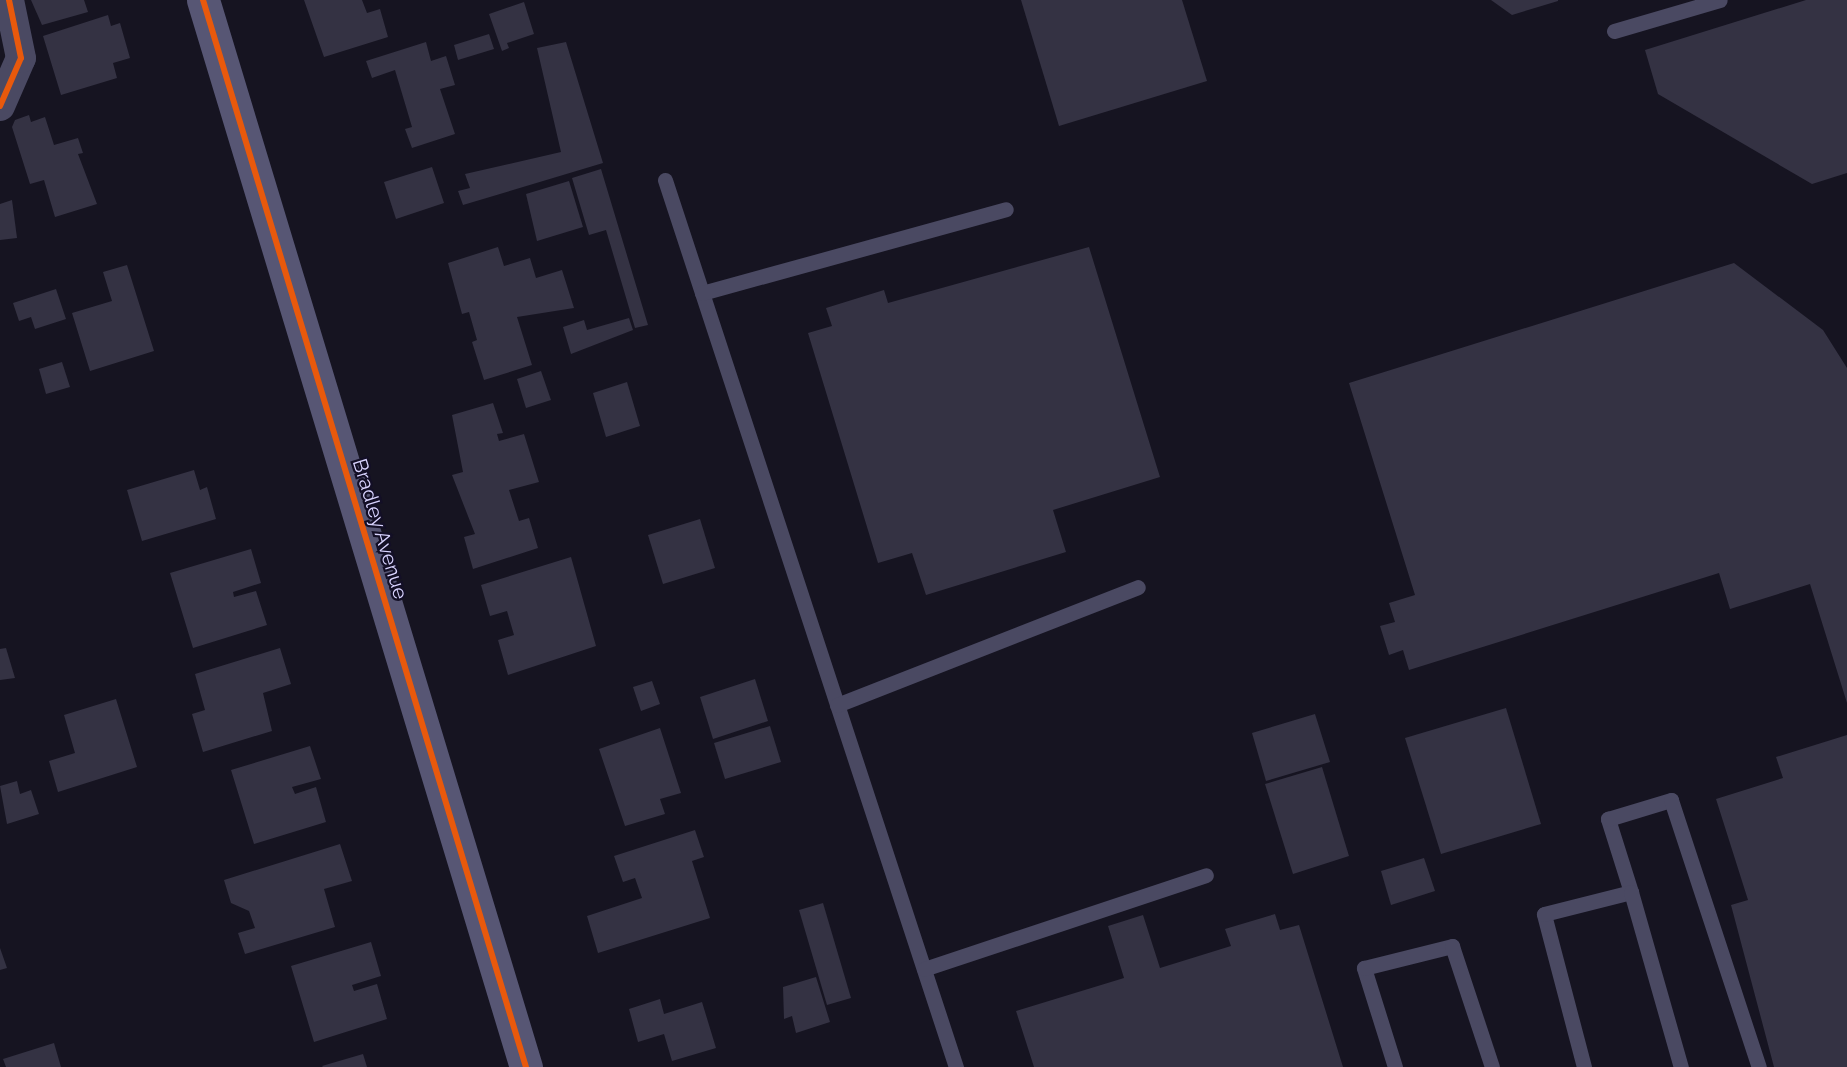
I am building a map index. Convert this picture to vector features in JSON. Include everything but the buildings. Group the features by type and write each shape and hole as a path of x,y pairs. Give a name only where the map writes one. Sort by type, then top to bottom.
{"street":[{"path":"0,106 21,58 9,0"},
{"name":"Bradley Avenue","path":"203,0 526,1067"}],"lane":[{"path":"1614,31 1720,0"},
{"path":"665,180 956,1067"},
{"path":"702,293 1006,209"},
{"path":"837,705 1138,587"},
{"path":"1681,1067 1608,819 1671,800 1759,1067"},
{"path":"924,969 1206,875"},
{"path":"1584,1067 1544,914 1631,892"},
{"path":"1395,1067 1364,968 1452,946 1492,1067"}],"cycle path":[{"path":"0,106 21,58 9,0"},
{"path":"203,0 526,1067"}]}
